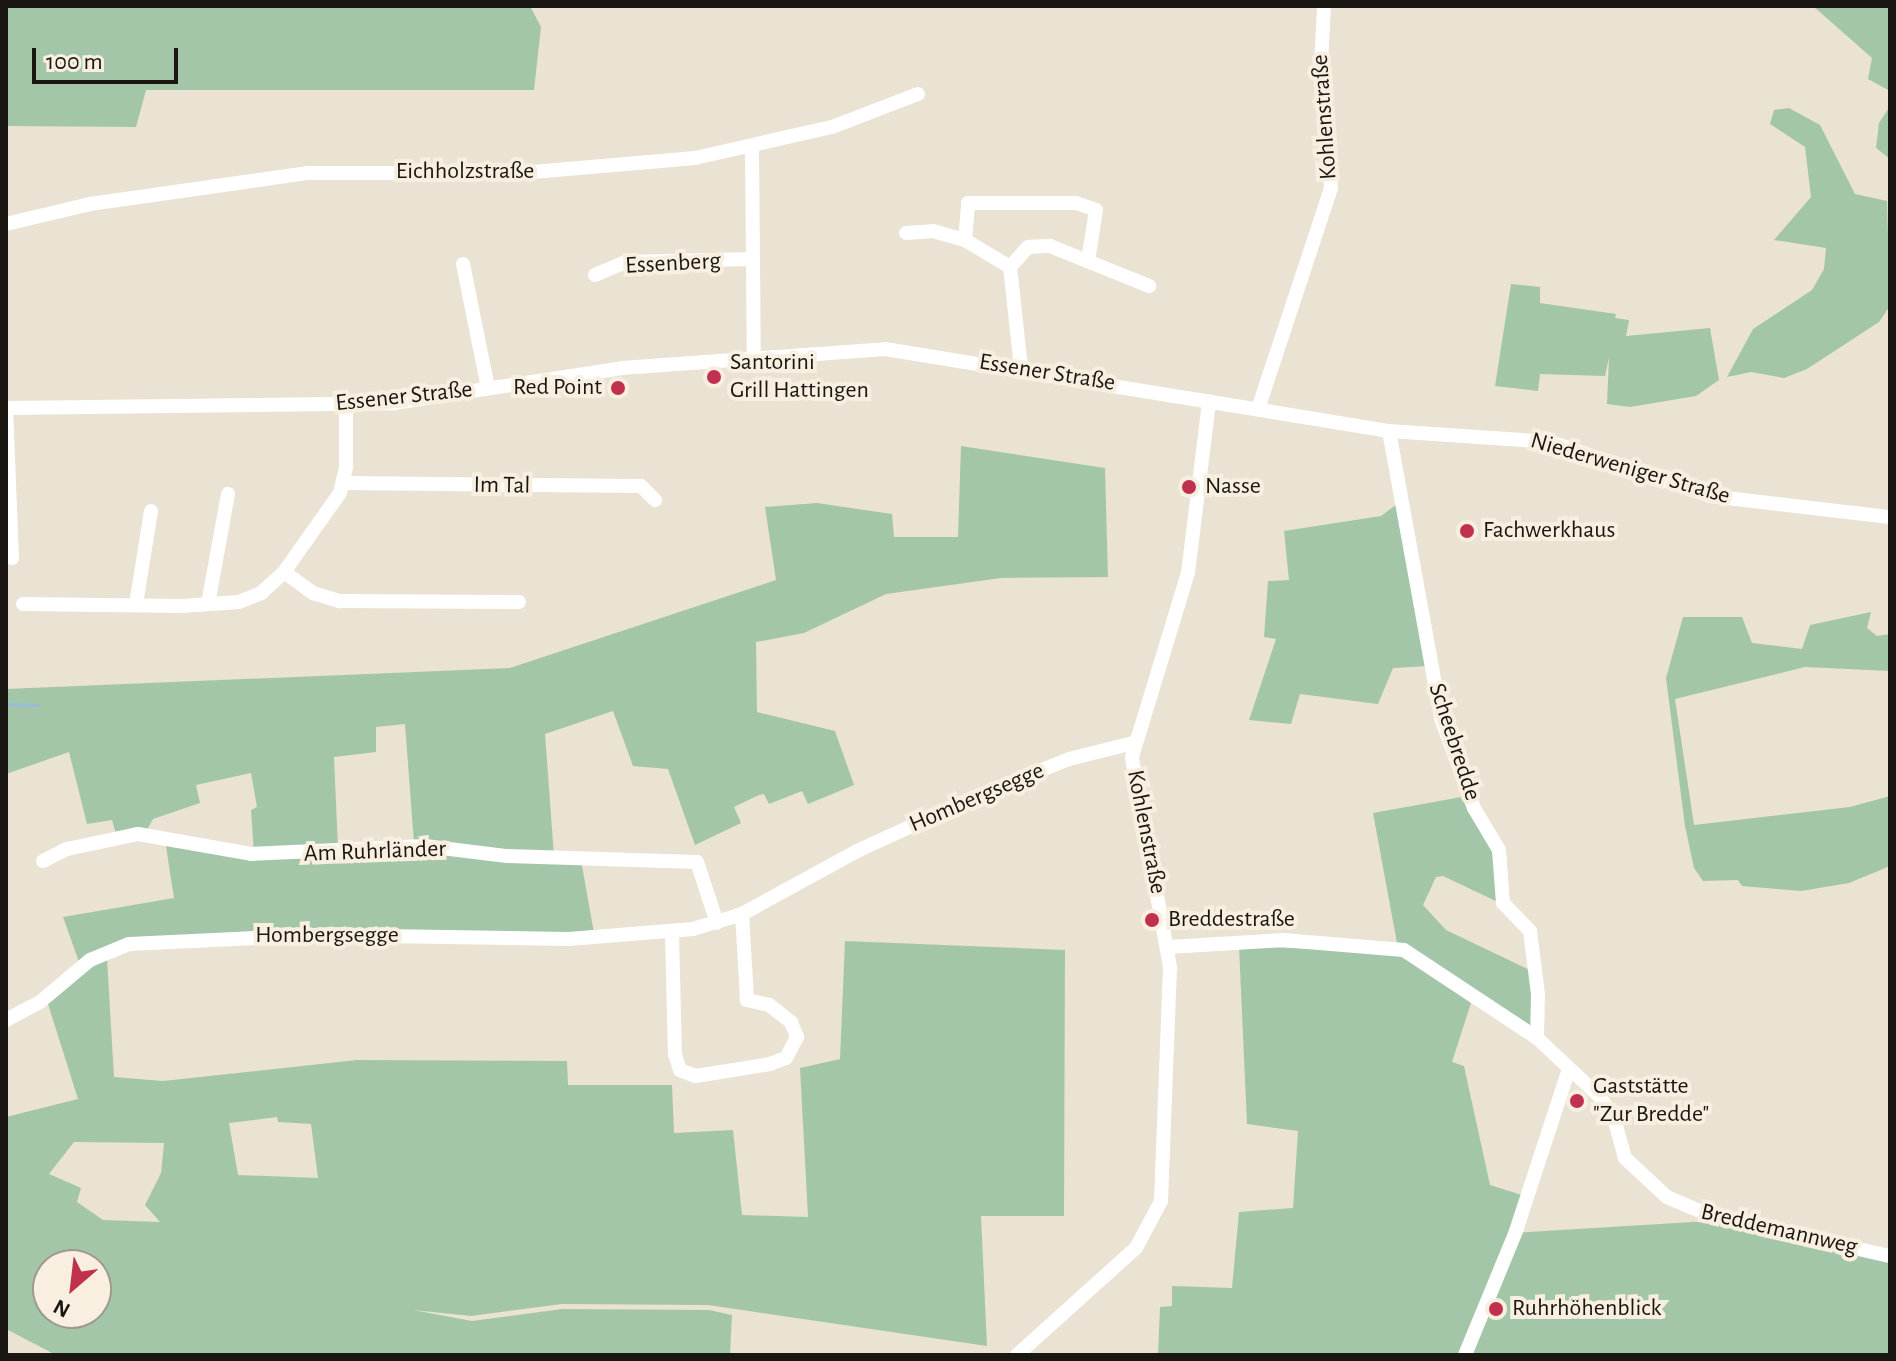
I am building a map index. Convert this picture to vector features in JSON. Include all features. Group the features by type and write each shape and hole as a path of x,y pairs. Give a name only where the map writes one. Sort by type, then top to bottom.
{"street":[{"name":"Kohlenstraße","path":"1258,409 1331,188 1321,53 1324,6"},
{"name":"Eichholzstraße","path":"6,224 90,204 307,173 609,169 752,149 832,127 918,94"},
{"name":"Essenberg","path":"752,149 754,359"},
{"path":"965,240 968,203 1076,203 1096,210 1088,261"},
{"path":"906,233 933,231 965,240 1010,267"},
{"path":"1021,368 1010,267 1028,247 1041,244 1149,286"},
{"name":"Essenberg","path":"595,275 625,262 753,259"},
{"path":"463,264 488,388"},
{"name":"Essener Straße","path":"6,408 346,406 622,368 885,349 1021,368 1370,428"},
{"name":"Kohlenstraße","path":"1017,1355 1129,1256 1158,1214 1163,1187 1168,947 1138,810 1133,743 1188,573 1209,401"},
{"path":"23,604 208,604 248,600 284,572 343,483 346,406"},
{"path":"6,408 12,558"},
{"name":"Niederweniger Straße","path":"1370,428 1550,442 1710,496 1890,517"},
{"name":"Scheebredde","path":"1389,431 1441,718 1474,808 1499,850 1503,903 1530,931 1538,994 1537,1038"},
{"name":"Im Tal","path":"343,483 641,486 655,500"},
{"path":"208,604 228,494"},
{"path":"136,604 151,511"},
{"path":"284,572 313,593 340,601 519,602"},
{"name":"Hombergsegge","path":"6,1020 40,1002 90,960 129,944 266,935 569,939 672,934 717,923 742,914 857,851 973,798 1069,759 1133,743"},
{"name":"Am Ruhrländer","path":"43,861 80,845 138,834 251,854 425,846 507,856 697,862 717,923"},
{"path":"672,934 675,1054 680,1070 696,1076 770,1064 786,1058 797,1037 791,1022 769,1005 747,1000 742,914"},
{"name":"Breddemannweg","path":"1168,947 1283,940 1395,948 1537,1038 1610,1107 1628,1162 1667,1197 1709,1215 1890,1256"},
{"path":"1465,1355 1516,1231 1569,1069"}],"green space":[{"path":"6,6 530,6 541,27 534,90 146,90 136,127 6,126"},
{"path":"1813,6 1890,6 1890,91 1868,79 1872,58"},
{"path":"1890,106 1890,159 1876,148 1879,123"},
{"path":"1789,108 1820,125 1855,194 1887,201 1890,306 1879,322 1807,369 1784,378 1751,372 1727,377 1753,329 1812,290 1824,269 1826,248 1774,240 1811,197 1805,147 1770,124 1774,110"},
{"path":"1511,284 1540,287 1540,303 1616,314 1615,318 1629,320 1626,336 1710,328 1719,380 1696,396 1630,407 1607,404 1609,357 1605,376 1540,374 1538,391 1495,386"},
{"path":"961,446 1105,468 1108,577 1001,578 886,594 804,633 756,642 757,712 835,731 854,785 808,804 802,791 769,804 764,794 759,795 734,807 741,823 695,845 668,769 633,766 613,711 545,734 554,856 414,843 405,724 376,727 376,752 334,757 338,848 254,853 251,810 257,807 251,773 196,785 200,803 153,819 147,830 116,834 112,820 87,824 69,752 6,774 6,689 510,668 776,580 765,507 817,503 892,514 894,537 958,537"},
{"path":"1400,502 1428,666 1393,668 1378,704 1300,694 1291,724 1249,720 1276,639 1264,637 1268,581 1289,580 1284,531 1381,516"},
{"path":"1871,612 1867,628 1877,636 1890,634 1890,671 1805,667 1675,699 1694,825 1850,807 1890,796 1890,866 1849,883 1801,891 1742,886 1738,880 1703,881 1694,868 1685,826 1666,678 1683,617 1742,617 1752,643 1802,649 1810,625"},
{"path":"1467,796 1491,840 1500,903 1443,876 1436,877 1423,905 1446,930 1534,972 1535,1032 1397,943 1373,813"},
{"path":"165,840 251,860 426,847 581,860 594,933 256,931 176,936 79,962 63,917 174,898"},
{"path":"845,941 1065,950 1064,1216 981,1216 987,1346 708,1305 562,1304 471,1316 413,1310 472,1321 562,1309 709,1310 732,1315 730,1355 56,1355 6,1329 6,1117 78,1099 47,1001 73,977 107,958 114,1077 163,1081 357,1060 567,1061 568,1085 672,1085 674,1133 733,1130 742,1215 808,1217 800,1068 840,1059","holes":["277,1117 278,1122 311,1124 318,1178 238,1175 229,1123","74,1142 164,1143 161,1173 145,1205 160,1222 103,1220 77,1202 81,1188 49,1174"]},
{"path":"1239,946 1394,952 1471,1003 1452,1062 1464,1066 1490,1185 1525,1196 1513,1233 1709,1221 1890,1255 1890,1355 1158,1355 1160,1307 1172,1306 1172,1286 1232,1288 1239,1212 1293,1208 1298,1131 1247,1124"}],"waterway":[{"path":"6,704 38,705"}],"place":[{"name":"Santorini Grill Hattingen","path":"714,377"},
{"name":"Red Point","path":"618,388"},
{"name":"Nasse","path":"1189,487"},
{"name":"Fachwerkhaus","path":"1467,531"},
{"name":"Breddestraße","path":"1152,920"},
{"name":"Gaststätte \"Zur Bredde\"","path":"1577,1101"},
{"name":"Ruhrhöhenblick","path":"1496,1309"}]}
